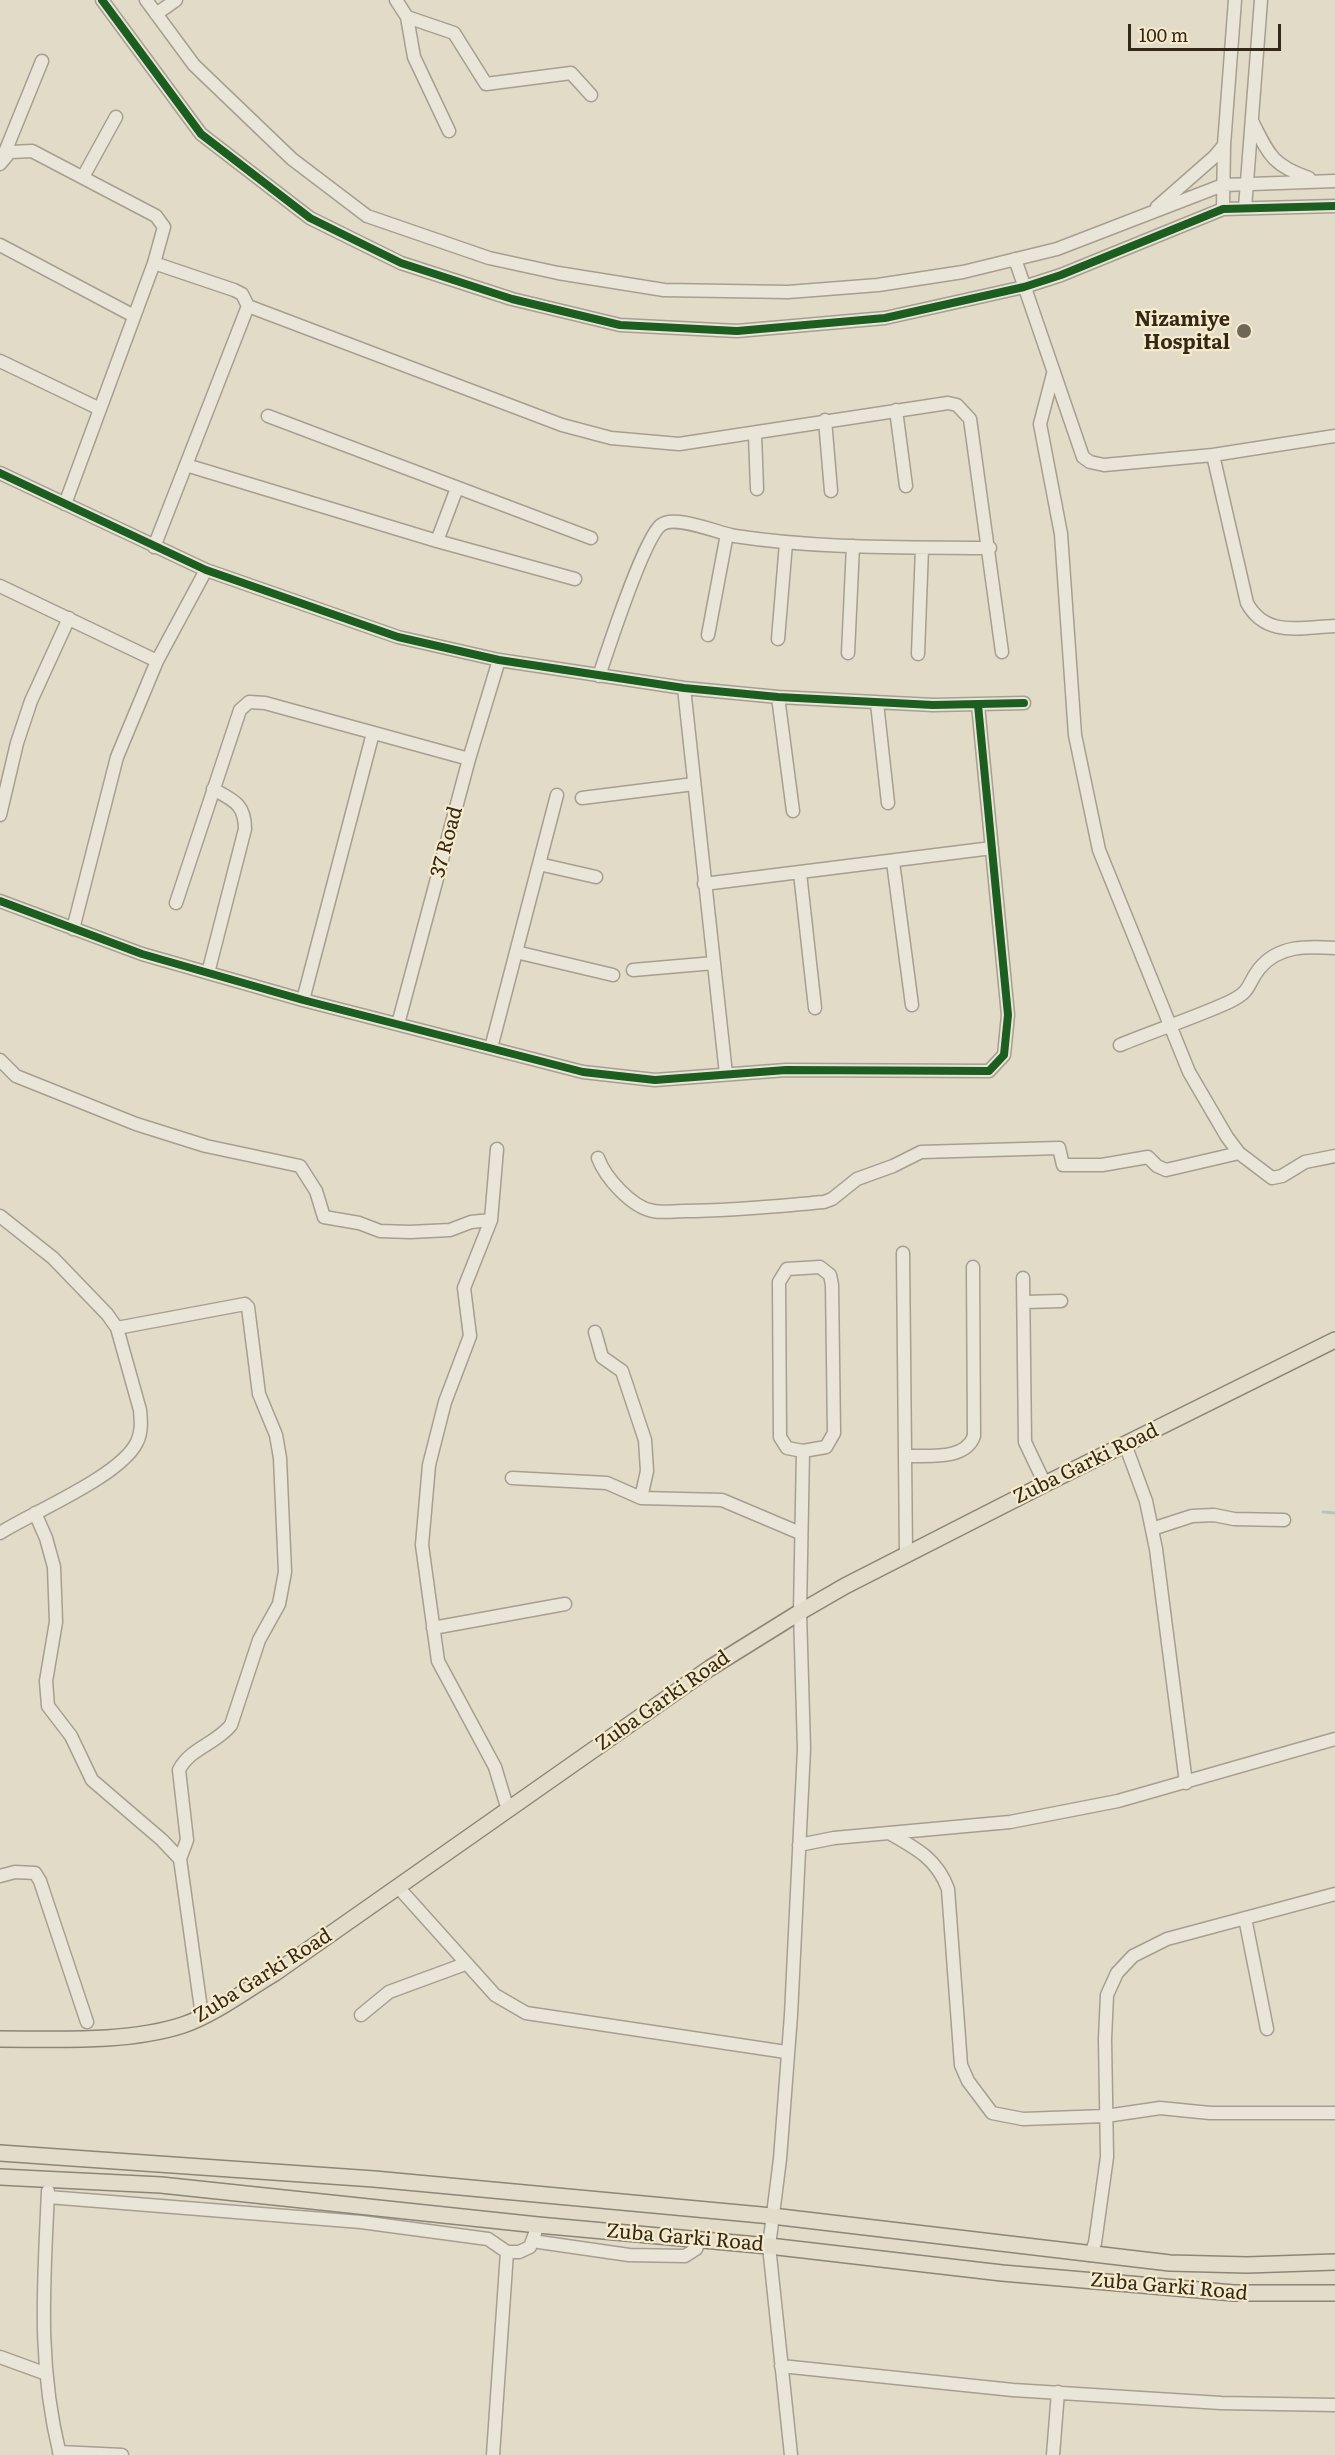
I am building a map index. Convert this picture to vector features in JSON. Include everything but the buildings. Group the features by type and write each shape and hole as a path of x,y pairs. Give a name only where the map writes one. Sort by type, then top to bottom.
{"main road":[{"name":"Zuba Garki Road","path":"0,2039 121,2037 183,2025 202,2016 275,1973 710,1668 800,1612 1045,1484 1335,1340"},
{"name":"Zuba Garki Road","path":"0,2153 374,2179 772,2217 1170,2263 1247,2265 1335,2262"},
{"name":"Zuba Garki Road","path":"0,2178 161,2185 538,2225 769,2246 1002,2273 1223,2292 1335,2293"}],"street":[{"path":"102,0 201,134 310,218 401,263 512,299 620,325 737,331 885,318 1024,286 1061,275 1223,209 1335,206"},
{"path":"146,0 194,65 292,159 367,216 489,258 558,273 664,290 788,292 878,285 963,272 1057,249 1224,184 1335,181"},
{"path":"156,14 176,0"},
{"path":"396,0 406,17 414,57 449,131"},
{"path":"1223,209 1224,145 1235,0"},
{"path":"1245,208 1261,0"},
{"path":"406,17 454,33 486,84 571,73 591,95"},
{"path":"2,160 42,61"},
{"path":"83,177 116,117"},
{"path":"1252,122 1267,152 1285,170 1319,181"},
{"path":"1150,213 1214,157 1224,145"},
{"path":"2,160 16,150 32,151 162,221 163,234 154,262 65,504"},
{"path":"0,245 134,316"},
{"path":"1015,259 1078,448 1090,462 1104,465 1213,455 1335,436"},
{"path":"154,262 234,290 242,294 248,306 586,433 637,442 679,444 896,410 948,403 957,405 970,419 990,548 1002,652"},
{"path":"154,547 248,306"},
{"path":"0,361 100,409"},
{"path":"1053,374 1040,424 1061,534 1071,644 1071,696 1086,798 1099,850 1189,1072 1227,1137 1239,1153 1272,1178 1296,1170 1305,1162 1335,1156"},
{"path":"896,410 906,486"},
{"path":"268,416 591,538"},
{"path":"825,420 831,491"},
{"path":"754,434 757,489"},
{"path":"1213,455 1247,603 1253,614 1262,623 1275,628 1335,626"},
{"path":"186,465 436,541 575,579"},
{"path":"0,473 206,570 398,637 499,660 684,688 778,697 877,703 978,705 1024,703"},
{"path":"436,541 457,488"},
{"path":"599,675 639,568 660,525 667,521 679,521 727,534 786,543 990,548"},
{"path":"708,635 727,534"},
{"path":"778,639 786,543"},
{"path":"848,652 853,546"},
{"path":"918,654 922,548"},
{"path":"73,929 117,758 157,661 206,570"},
{"path":"0,586 157,661"},
{"path":"0,814 3,792 31,701 69,618"},
{"name":"37 Road","path":"398,1024 469,759 499,660"},
{"path":"684,688 726,1074"},
{"path":"778,697 793,811"},
{"path":"176,903 240,710 249,702 265,703 469,759"},
{"path":"877,703 888,803"},
{"path":"0,902 142,954 303,1000 583,1072 655,1080 786,1070 978,1073 996,1066 1004,1055 1008,1040 1008,1016 978,705"},
{"path":"303,1000 373,733"},
{"path":"582,798 694,784"},
{"path":"208,973 244,829 243,811 238,803 213,789"},
{"path":"491,1048 557,795"},
{"path":"704,884 992,848"},
{"path":"893,862 912,1005"},
{"path":"539,864 596,877"},
{"path":"800,873 815,1008"},
{"path":"1120,1045 1230,1002 1248,990 1259,968 1278,952 1305,946 1335,948"},
{"path":"516,952 613,975"},
{"path":"633,970 714,963"},
{"path":"0,1060 16,1076 136,1124 206,1146 300,1166 316,1191 324,1217 359,1223 380,1231 410,1232 450,1230 471,1222 491,1220"},
{"path":"598,1158 602,1169 637,1204 652,1211 710,1211 824,1202 832,1199 857,1179 893,1166 921,1152 1059,1148 1063,1165 1102,1165 1148,1157 1157,1166 1166,1170 1239,1153"},
{"path":"497,1149 491,1220 464,1288 470,1336 445,1402 429,1465 422,1545 438,1661 445,1678 495,1767 508,1810"},
{"path":"0,1216 53,1258 117,1328 140,1410 141,1424 137,1443 101,1476 0,1533"},
{"path":"903,1253 906,1555"},
{"path":"820,1267 830,1275 832,1285 834,1433 826,1448 802,1451 787,1448 780,1437 779,1282 787,1269 820,1267"},
{"path":"905,1456 946,1455 962,1451 971,1444 974,1436 973,1267"},
{"path":"1023,1278 1025,1442 1045,1484"},
{"path":"1025,1302 1061,1301"},
{"path":"117,1328 245,1304 248,1307 259,1394 276,1435 280,1458 285,1572 279,1604 259,1640 231,1725 224,1734 194,1751 184,1760 179,1770 187,1840 180,1859 202,2016"},
{"path":"595,1332 602,1357 622,1371 645,1440 647,1470 641,1498"},
{"path":"1125,1444 1135,1467 1152,1529 1186,1783"},
{"path":"791,2455 769,2246 780,2159 786,2052 791,2014 804,1749 800,1612 802,1451"},
{"path":"512,1478 607,1483 641,1498 722,1500 800,1533"},
{"path":"34,1514 46,1538 54,1567 56,1622 46,1681 48,1706 71,1736 92,1779 180,1859"},
{"path":"1152,1529 1203,1515 1234,1519 1284,1520"},
{"path":"433,1628 565,1604"},
{"path":"799,1845 834,1838 1010,1822 1118,1801 1335,1738"},
{"path":"889,1833 923,1852 936,1865 944,1878 948,1889 961,2065 968,2081 992,2113 1023,2119 1106,2116 1160,2108 1210,2113 1335,2113"},
{"path":"0,1876 27,1871 35,1873 40,1881 87,2022"},
{"path":"398,1887 495,1995 526,2013 786,2052"},
{"path":"1090,2255 1095,2243 1107,2157 1107,1995 1117,1973 1133,1956 1167,1939 1335,1894"},
{"path":"1245,1918 1267,2029"},
{"path":"361,2015 389,1992 465,1964"},
{"path":"49,2180 42,2315 44,2373 59,2453 122,2455"},
{"path":"48,2197 361,2222 488,2239 507,2252 519,2252 530,2247 538,2225"},
{"path":"532,2241 629,2255 685,2256 696,2249 700,2239"},
{"path":"493,2455 507,2252"},
{"path":"0,2357 44,2373"},
{"path":"781,2366 1003,2389 1221,2403 1335,2405"},
{"path":"1053,2455 1058,2392"}],"waterway":[{"path":"1323,1512 1335,1513"}],"cycle path":[{"path":"102,0 201,134 310,218 401,263 512,299 620,325 737,331 885,318 1024,287 1061,275 1223,209 1335,206"},
{"path":"0,473 206,570 398,637 499,660 684,688 778,697 933,705 1024,703"},
{"path":"0,901 142,954 303,1000 583,1072 655,1080 786,1070 989,1071 1004,1055 1008,1015 978,705"}],"place":[{"name":"Nizamiye Hospital","path":"1244,331"}]}
